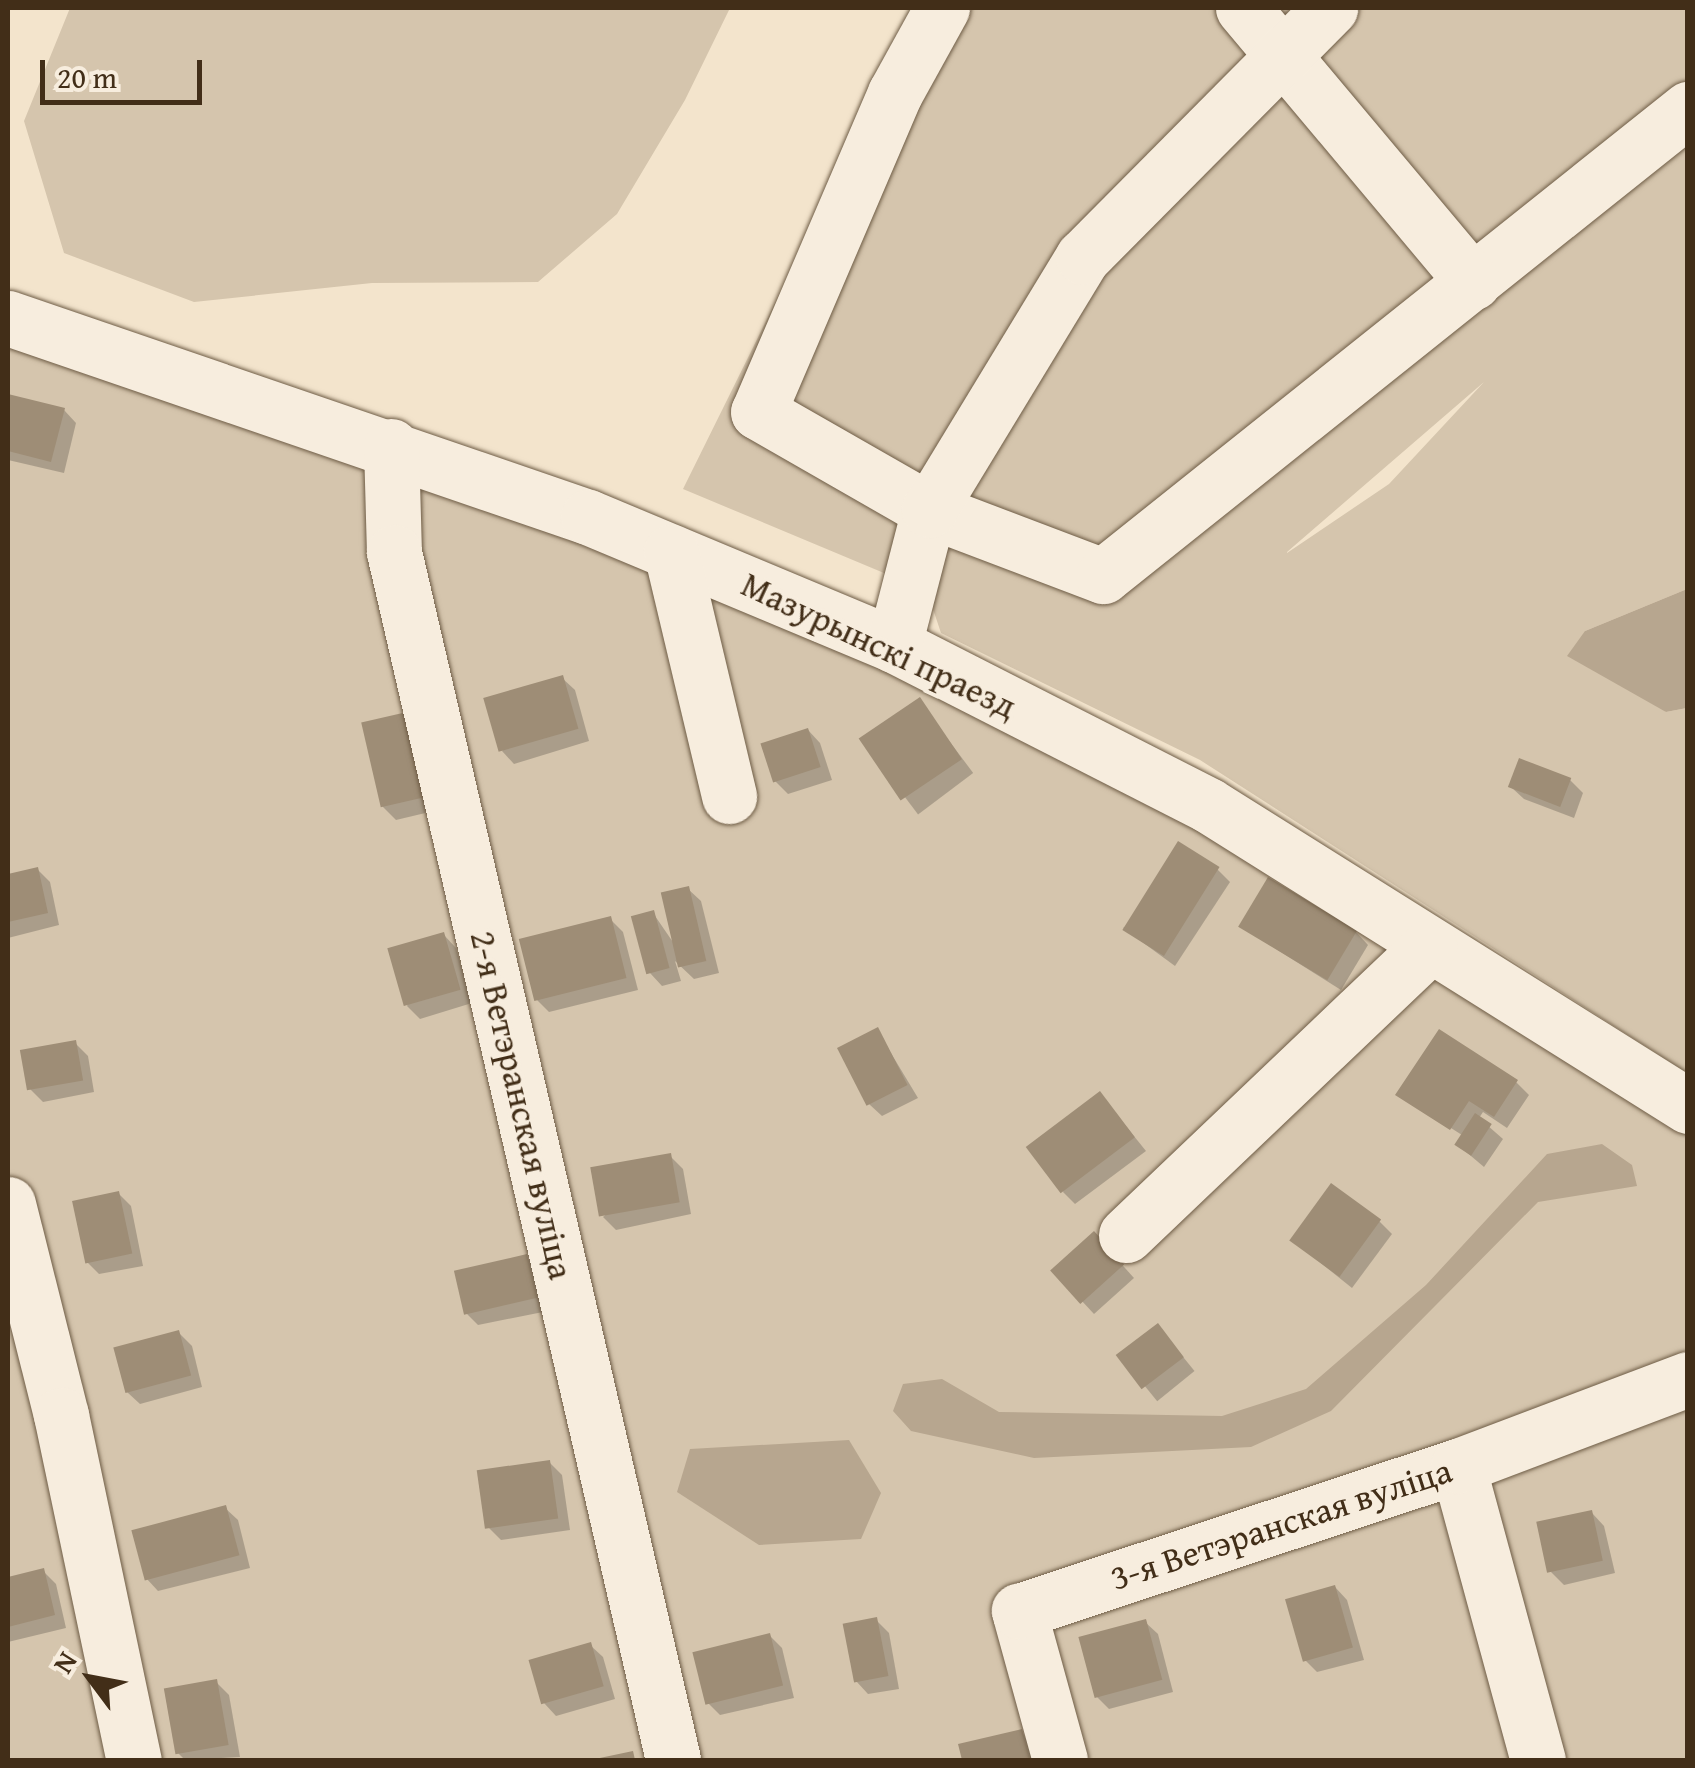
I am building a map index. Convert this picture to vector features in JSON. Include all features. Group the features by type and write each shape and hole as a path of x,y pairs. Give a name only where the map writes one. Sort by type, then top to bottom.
{"street":[{"path":"942,8 894,92 758,412 928,510 1103,576 1688,109"},
{"path":"1243,8 1472,282"},
{"path":"894,645 928,510 1083,257 1330,8"},
{"name":"Мазурынскі праезд","path":"8,318 390,446 671,552 894,645 1208,804 1688,1106"},
{"name":"2-я Ветэранская вуліца","path":"390,446 394,552 673,1760"},
{"path":"671,552 729,796"},
{"path":"1126,1235 1430,946"},
{"path":"8,1204 61,1414 134,1760"},
{"name":"3-я Ветэранская вуліца","path":"1060,1760 1019,1611 1458,1466 1688,1378"},
{"path":"1458,1466 1538,1760"}],"shaded area":[{"path":"70,8 730,8 685,100 617,214 538,282 372,283 194,302 64,253 24,121"},
{"path":"921,8 1687,8 1687,589 1585,631 1666,712 1687,708 1687,1073 1200,760 941,633 927,591 683,489","holes":["1484,382 1389,484 1287,553"]},
{"path":"8,342 354,452 893,665 1204,818 1687,1116 1687,1760 8,1760"},
{"path":"1687,589 1687,708 1666,712 1567,656 1585,631"},
{"path":"1602,1144 1632,1165 1637,1186 1538,1202 1331,1411 1251,1447 1034,1458 911,1431 893,1411 903,1384 942,1379 999,1412 1222,1416 1306,1389 1426,1285 1547,1154"},
{"path":"849,1440 881,1493 861,1539 759,1545 677,1492 690,1449"}],"building":[{"path":"8,394 65,408 51,462 8,451"},
{"path":"563,675 578,729 499,752 483,698"},
{"path":"920,697 962,759 901,801 859,738"},
{"path":"407,712 427,797 381,807 361,723"},
{"path":"808,728 821,767 773,782 760,743"},
{"path":"1519,758 1571,778 1560,807 1508,787"},
{"path":"1178,841 1220,867 1164,956 1122,930"},
{"path":"38,867 48,913 8,922 8,874"},
{"path":"1268,877 1357,931 1327,980 1238,927"},
{"path":"689,886 706,961 678,968 661,893"},
{"path":"654,910 670,968 646,974 631,916"},
{"path":"611,916 626,978 534,1001 519,939"},
{"path":"444,932 461,990 404,1006 387,948"},
{"path":"878,1027 908,1085 867,1106 837,1048"},
{"path":"1439,1029 1518,1080 1494,1117 1469,1101 1450,1130 1395,1095"},
{"path":"76,1040 83,1080 27,1090 20,1050"},
{"path":"1100,1091 1135,1137 1061,1193 1026,1147"},
{"path":"1475,1113 1492,1124 1471,1156 1454,1145"},
{"path":"671,1153 680,1202 599,1216 590,1167"},
{"path":"1331,1183 1381,1219 1339,1277 1289,1240"},
{"path":"119,1191 132,1254 85,1264 72,1201"},
{"path":"1094,1231 1124,1264 1080,1304 1050,1270"},
{"path":"527,1254 537,1298 464,1315 454,1271"},
{"path":"1158,1323 1184,1357 1142,1389 1116,1355"},
{"path":"179,1330 191,1375 125,1393 113,1348"},
{"path":"550,1460 558,1518 485,1529 477,1470"},
{"path":"226,1505 239,1555 145,1581 131,1530"},
{"path":"1592,1510 1603,1561 1547,1573 1536,1522"},
{"path":"44,1568 55,1615 8,1627 8,1577"},
{"path":"1335,1585 1353,1647 1303,1662 1285,1599"},
{"path":"877,1617 888,1676 854,1683 843,1624"},
{"path":"1146,1619 1162,1680 1095,1698 1078,1637"},
{"path":"770,1633 783,1685 705,1705 692,1652"},
{"path":"591,1642 604,1686 541,1704 529,1660"},
{"path":"217,1679 229,1745 175,1754 164,1688"},
{"path":"1022,1729 1030,1760 962,1760 958,1744"},
{"path":"633,1751 635,1760 595,1760 595,1759"}]}
